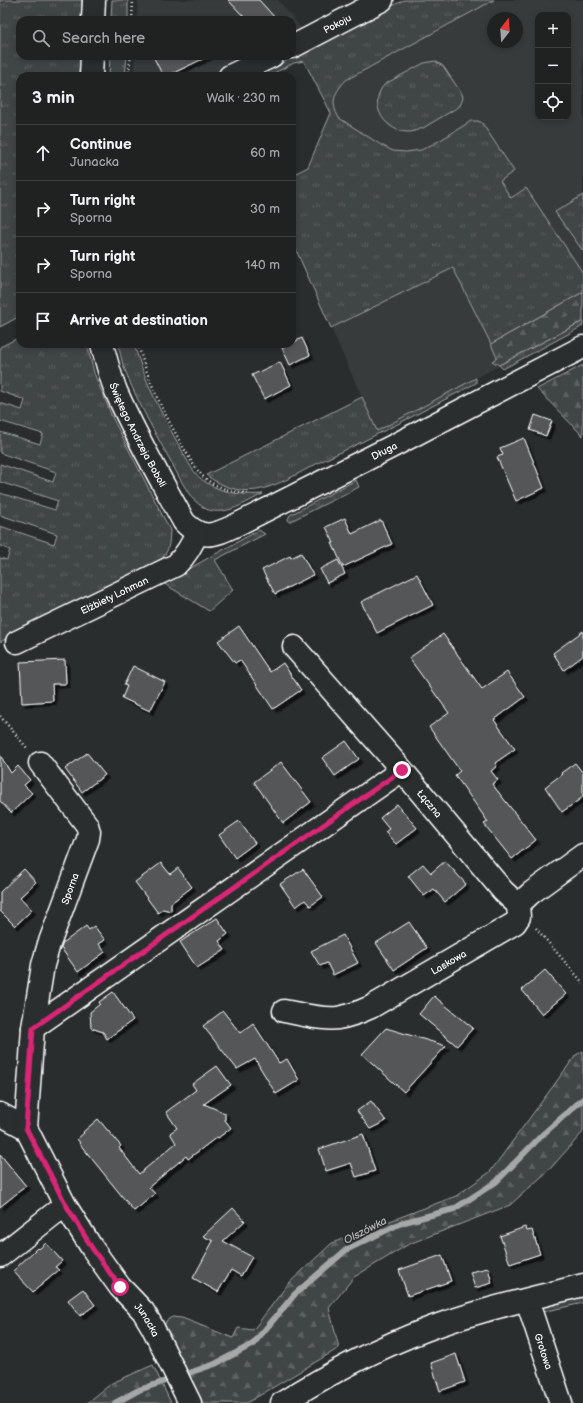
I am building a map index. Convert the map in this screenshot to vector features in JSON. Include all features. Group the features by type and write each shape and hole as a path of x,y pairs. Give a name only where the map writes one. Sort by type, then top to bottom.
{"street":[{"path":"93,16 94,0"},
{"name":"Pokoju","path":"296,45 382,0"},
{"path":"91,72 92,60"},
{"path":"238,72 264,60"},
{"name":"Długa","path":"190,527 210,535 234,526 384,451 583,347"},
{"name":"Świętego Andrzeja Boboli","path":"103,348 116,391 144,449 190,527"},
{"name":"Elżbiety Lohman","path":"17,642 176,565 186,555 191,547 190,527"},
{"name":"Łączna","path":"294,647 402,770 518,911"},
{"name":"Sporna","path":"26,1128 33,1028 43,965 88,839 89,832 87,825 40,763"},
{"path":"33,1028 402,770"},
{"name":"Laskowa","path":"284,1011 336,1018 352,1015 371,1007 510,927 515,923 518,911 530,893 583,855"},
{"path":"0,1114 26,1128"},
{"name":"Junacka","path":"26,1128 66,1205 106,1268 120,1287 143,1311 188,1398"},
{"path":"0,1256 66,1205"},
{"path":"282,1403 347,1366 427,1329 468,1315 583,1285"},
{"name":"Grotowa","path":"527,1300 561,1403"}],"path":[{"path":"132,16 133,0"},
{"path":"129,72 130,60"},
{"path":"139,348 142,359 167,417 190,458 202,474 208,481 225,489 236,492 253,493"},
{"path":"0,716 40,763"},
{"path":"518,911 534,926 583,983"}],"shaded area":[{"path":"138,0 278,0 291,16 137,16"},
{"path":"419,0 583,0 583,321 377,431 296,250 296,173 308,167 331,113 304,61"},
{"path":"296,22 303,30 296,34"},
{"path":"135,60 241,60 215,72 133,72"}],"green space":[{"path":"0,0 82,0 81,16 16,16 16,60 80,60 79,72 16,72 16,318 0,327"},
{"path":"112,0 128,0 128,16 111,16"},
{"path":"404,0 494,0 346,80 336,94 334,102 336,112 339,118 381,145 393,151 406,152 421,150 439,141 471,121 478,121 482,123 514,171 500,181 511,198 526,188 583,273 583,292 491,344 453,268 331,328 296,250 296,173 308,167 331,113 304,61 294,63 276,72 265,72 288,60 296,60 296,56"},
{"path":"110,60 127,60 125,72 109,72"},
{"path":"435,61 443,66 462,94 463,98 460,106 423,128 411,132 394,128 387,123 378,109 380,92 385,84 424,63"},
{"path":"583,195 583,251 555,212"},
{"path":"583,292 583,321 499,365 492,361 497,358 491,344"},
{"path":"583,321 583,326 503,369 499,365"},
{"path":"16,339 16,348 88,348 94,373 113,419 170,530 167,551 159,561 43,618 0,642 0,558 7,560 10,550 0,546 0,526 54,544 57,534 0,515 0,493 55,510 58,501 0,482 0,464 53,482 56,472 0,453 0,432 40,444 43,434 0,421 0,403 22,410 25,400 0,391 0,347"},
{"path":"119,348 135,348 148,384 160,410 188,462 202,480 227,492 241,494 263,494 236,508 221,511 206,509 192,498 138,401 123,365"},
{"path":"583,365 583,436 537,389"},
{"path":"476,378 476,383 378,434 272,486 250,491 230,488 206,475 362,397 377,431"},
{"path":"356,480 359,487 289,522 288,519 290,515"},
{"path":"259,530 265,534 215,560 233,590 209,611 163,583"},
{"path":"583,1051 583,1132 549,1170 510,1205 409,1244 354,1277 329,1308 339,1348 247,1403 203,1403 165,1325 166,1321 172,1317 182,1318 233,1338 238,1328 253,1330 288,1284 332,1243 456,1196 490,1172 576,1055"},
{"path":"581,1294 583,1303 542,1312 540,1309 545,1303"},
{"path":"153,1365 171,1403 87,1403 112,1383"}],"building":[{"path":"228,0 259,0 273,16 243,16"},
{"path":"155,60 201,60 175,72 161,72"},
{"path":"302,338 310,355 290,365 282,348 296,348 296,341"},
{"path":"280,362 291,385 264,399 252,375"},
{"path":"535,415 552,421 546,436 530,430"},
{"path":"524,438 544,488 516,501 497,457 503,455 500,448"},
{"path":"345,518 352,534 381,520 392,544 343,567 326,527"},
{"path":"301,553 313,575 275,594 262,570 290,556 291,558"},
{"path":"338,560 345,574 327,583 320,569"},
{"path":"417,574 433,605 377,633 361,602"},
{"path":"239,626 270,672 283,663 301,690 273,709 240,660 235,663 218,641"},
{"path":"583,631 583,656 564,670 553,653"},
{"path":"443,634 482,689 507,672 525,697 494,720 515,749 495,763 497,766 491,771 498,780 492,784 536,840 512,859 484,824 488,822 455,775 460,771 429,727 449,713 409,658"},
{"path":"65,660 66,684 52,684 53,701 22,703 20,662"},
{"path":"133,666 165,682 150,711 122,698 127,686 124,685"},
{"path":"346,741 359,759 335,776 322,758"},
{"path":"87,753 105,775 82,792 65,769"},
{"path":"0,755 11,773 18,766 30,780 24,785 32,793 11,813 0,801"},
{"path":"281,762 311,802 283,823 254,782"},
{"path":"575,763 583,773 583,797 562,812 545,787"},
{"path":"397,804 417,828 396,844 385,832 389,829 380,818"},
{"path":"239,821 255,843 235,858 219,835"},
{"path":"445,861 466,884 445,902 434,889 424,896 408,876 423,864 431,873"},
{"path":"161,863 170,874 178,868 192,887 171,903 171,911 163,909 158,913 135,882"},
{"path":"24,869 36,882 20,897 32,910 15,926 0,911 0,892"},
{"path":"303,869 323,897 310,906 305,900 296,907 280,884"},
{"path":"217,918 228,934 219,941 225,950 197,968 180,942"},
{"path":"409,922 427,948 394,970 376,943"},
{"path":"86,926 89,930 94,926 105,940 99,944 105,952 78,972 61,948 63,943"},
{"path":"343,935 358,963 333,975 327,963 320,966 311,951"},
{"path":"545,970 566,994 542,1014 522,990"},
{"path":"113,992 133,1020 107,1039 103,1032 91,1028 90,1012 100,1004 99,1002"},
{"path":"434,996 473,1028 457,1046 419,1014"},
{"path":"223,1011 240,1033 253,1023 279,1063 287,1059 299,1080 276,1094 255,1059 237,1069 203,1026"},
{"path":"386,1028 446,1046 404,1092 362,1054"},
{"path":"217,1066 231,1085 204,1104 225,1113 225,1120 231,1128 188,1159 186,1156 149,1187 155,1194 134,1211 77,1139 98,1119 121,1146 119,1148 139,1174 176,1143 170,1133 177,1128 166,1112 196,1090 192,1084"},
{"path":"371,1101 386,1121 370,1129 357,1111"},
{"path":"363,1134 375,1171 356,1177 351,1163 326,1171 319,1149"},
{"path":"0,1154 26,1186 0,1207"},
{"path":"233,1208 245,1221 223,1241 252,1257 241,1276 231,1270 218,1292 193,1278 213,1241 203,1236"},
{"path":"525,1227 527,1231 532,1230 540,1254 510,1264 500,1236"},
{"path":"46,1243 62,1261 55,1267 59,1270 33,1292 13,1271 37,1248 39,1249"},
{"path":"442,1255 451,1281 408,1296 399,1270"},
{"path":"488,1268 492,1283 475,1288 470,1272"},
{"path":"83,1289 95,1305 80,1316 68,1300"},
{"path":"456,1354 465,1382 440,1391 431,1363"}],"waterway":[{"name":"Olszówka","path":"115,1403 139,1390 215,1364 253,1344 295,1294 346,1250 401,1223 454,1209 496,1182 542,1135 583,1099"}],"route":[{"path":"120,1287 92,1248 66,1205 26,1128 33,1028 402,770"}]}
